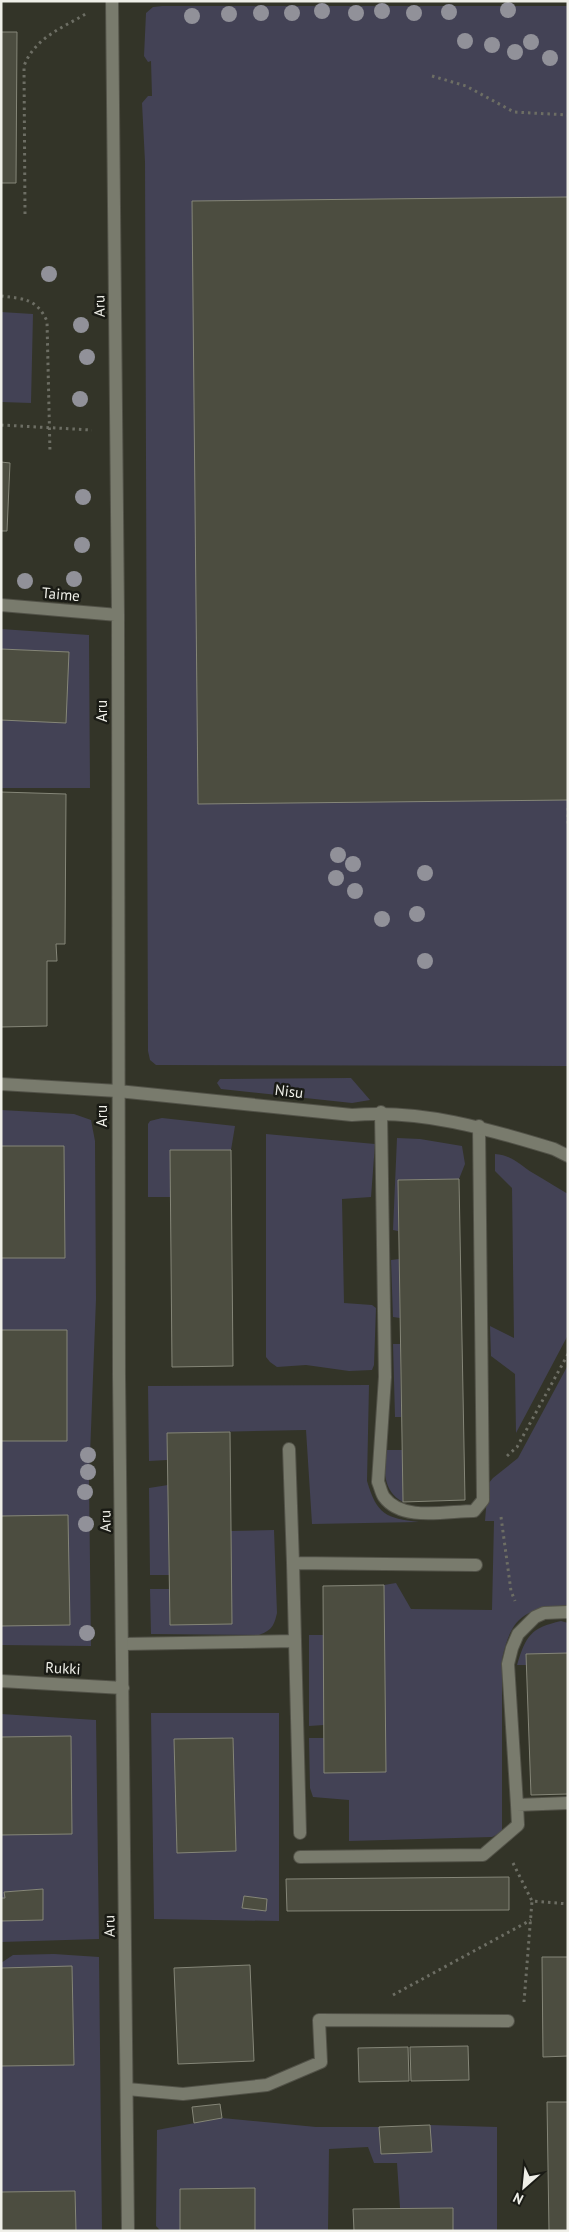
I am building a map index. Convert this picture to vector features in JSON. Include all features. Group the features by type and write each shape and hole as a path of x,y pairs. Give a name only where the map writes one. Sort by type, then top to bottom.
{"street":[{"name":"Aru","path":"112,1 118,615 118,1091 128,2231"},
{"name":"Taime","path":"1,605 118,615"},
{"name":"Nisu","path":"1,1084 118,1091 352,1115 381,1112 448,1119 554,1149 568,1156"},
{"path":"381,1112 385,1377 378,1482 383,1496 393,1505 410,1512 474,1511 483,1500 478,1126"},
{"path":"289,1449 294,1563 300,1833"},
{"path":"294,1563 476,1565"},
{"path":"300,1857 483,1855 518,1825 508,1664 515,1641 525,1625 544,1613 568,1612"},
{"path":"123,1644 295,1641"},
{"name":"Rukki","path":"1,1681 123,1688"},
{"path":"517,1805 568,1803"},
{"path":"128,2089 183,2094 267,2085 321,2062 319,2020 508,2021"}],"path":[{"path":"25,214 24,66 29,52 42,40 94,8"},
{"path":"432,76 466,86 514,112 568,115"},
{"path":"1,296 28,300 40,308 47,321 50,453"},
{"path":"1,425 95,430"},
{"path":"568,808 568,825"},
{"path":"484,1475 517,1447 568,1354"},
{"path":"483,1500 501,1513 511,1591 525,1625"},
{"path":"499,1841 532,1901 523,2012 508,2021"},
{"path":"532,1901 568,1904"},
{"path":"390,1996 531,1920"}],"shaded area":[{"path":"162,6 568,6 568,1066 156,1065 150,1060 148,1051 145,162 142,103 148,96 152,96 151,61 148,62 144,56 146,13 153,7"},
{"path":"1,312 33,314 31,403 1,402"},
{"path":"1,629 89,635 90,788 1,788 1,720 68,652 1,649"},
{"path":"351,1078 370,1100 352,1103 221,1089 217,1083 220,1079"},
{"path":"1,1110 74,1114 91,1120 95,1141 96,1299 89,1481 91,1646 1,1645 1,1441 67,1441 67,1330 1,1330 1,1258 65,1258 64,1146 1,1146"},
{"path":"162,1118 235,1126 231,1150 170,1150 170,1197 148,1197 148,1124 150,1121"},
{"path":"266,1134 375,1144 371,1197 342,1199 344,1303 372,1305 376,1308 374,1365 372,1370 349,1371 306,1365 277,1367 266,1357"},
{"path":"397,1138 420,1139 462,1146 465,1164 459,1179 398,1180 398,1231 393,1230"},
{"path":"495,1154 511,1158 568,1194 568,1335 516,1433 515,1374 491,1356 490,1326 514,1338 512,1188 495,1171"},
{"path":"399,1259 400,1318 393,1317 391,1260"},
{"path":"393,1344 400,1344 401,1417 395,1417"},
{"path":"568,1365 568,1605 541,1609 523,1617 510,1633 506,1644 502,1659 502,1832 492,1837 349,1841 349,1800 313,1797 310,1788 309,1738 324,1738 325,1773 386,1772 384,1585 396,1583 411,1609 492,1610 494,1521 485,1521 488,1484 518,1458"},
{"path":"369,1385 367,1481 371,1492 379,1508 384,1513 398,1519 419,1522 312,1524 306,1430 167,1433 167,1460 149,1461 148,1386"},
{"path":"384,1450 402,1450 403,1502 391,1492 388,1486"},
{"path":"168,1485 169,1575 150,1575 149,1488"},
{"path":"274,1530 277,1613 270,1629 259,1635 151,1634 150,1589 169,1589 170,1625 232,1624 231,1531"},
{"path":"561,1621 568,1623 568,1653 527,1665 517,1665 523,1646 531,1634 536,1630"},
{"path":"309,1635 324,1635 324,1725 309,1726"},
{"path":"151,1713 279,1713 279,1921 154,1919","holes":["233,1738 236,1851 177,1852 174,1740"]},
{"path":"1,1714 96,1720 99,1939 1,1942 1,1921 43,1919 43,1889 5,1892 5,1898 1,1898 1,1835 72,1834 71,1736 1,1737"},
{"path":"54,1954 99,1957 102,2231 76,2231 75,2191 1,2192 1,2066 74,2064 72,1967 1,1968 1,1963 13,1955"},
{"path":"222,2118 316,2127 379,2127 381,2154 431,2151 430,2125 497,2127 497,2231 453,2231 453,2208 400,2208 397,2163 374,2163 368,2147 329,2149 328,2231 255,2231 254,2188 180,2189 180,2231 161,2231 156,2226 157,2130"}],"building":[{"path":"1,32 17,32 16,183 1,183"},
{"path":"568,197 568,800 198,804 192,201"},
{"path":"1,462 10,463 7,531 1,531"},
{"path":"1,649 69,652 66,723 1,720"},
{"path":"1,792 66,794 65,944 56,944 57,961 47,961 47,1026 1,1027"},
{"path":"1,1146 64,1146 65,1258 1,1258"},
{"path":"170,1150 231,1150 233,1366 172,1367"},
{"path":"459,1179 465,1500 403,1502 398,1180"},
{"path":"1,1330 67,1330 67,1441 1,1441"},
{"path":"230,1432 232,1624 170,1625 167,1433"},
{"path":"68,1515 70,1625 1,1626 1,1516"},
{"path":"384,1585 386,1772 324,1773 323,1586"},
{"path":"568,1653 568,1794 531,1795 526,1654"},
{"path":"71,1736 72,1834 1,1835 1,1737"},
{"path":"233,1738 236,1851 177,1853 174,1739"},
{"path":"509,1877 509,1910 287,1911 286,1879"},
{"path":"43,1889 43,1920 1,1921 1,1898 5,1898 4,1892"},
{"path":"244,1896 267,1899 266,1911 242,1908"},
{"path":"542,1957 568,1957 568,2056 543,2057"},
{"path":"250,1965 254,2061 178,2064 174,1968"},
{"path":"72,1966 74,2065 1,2066 1,1968"},
{"path":"468,2046 469,2080 411,2081 410,2047"},
{"path":"408,2047 409,2081 359,2082 358,2048"},
{"path":"547,2102 568,2102 568,2231 549,2231"},
{"path":"220,2104 222,2118 194,2123 192,2107"},
{"path":"430,2125 432,2152 381,2154 379,2127"},
{"path":"255,2188 255,2231 180,2231 180,2189"},
{"path":"75,2191 76,2231 1,2231 1,2192"},
{"path":"453,2208 453,2231 354,2231 353,2209"}]}
